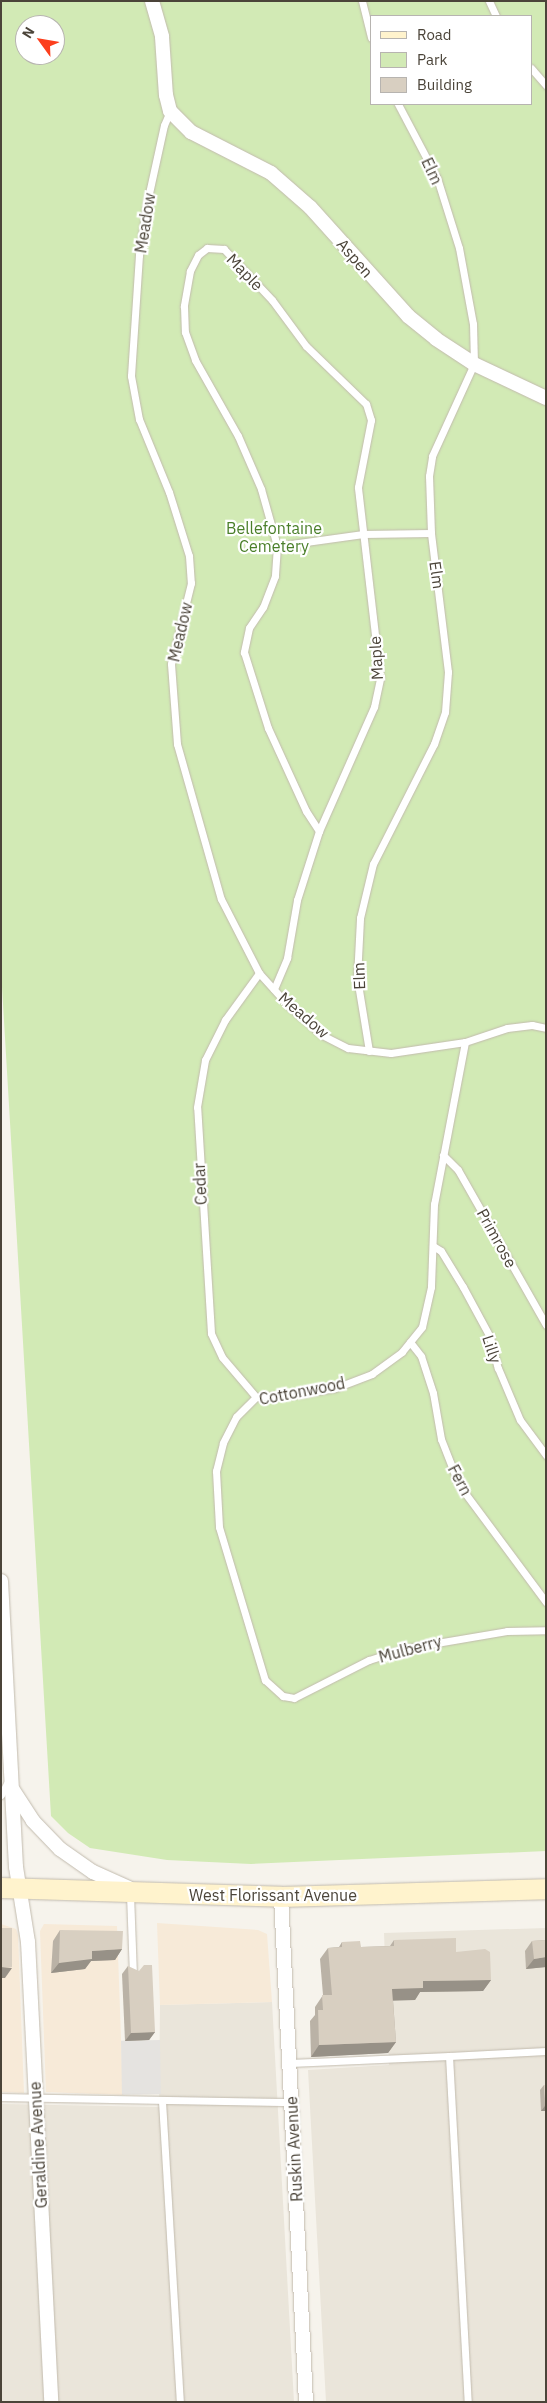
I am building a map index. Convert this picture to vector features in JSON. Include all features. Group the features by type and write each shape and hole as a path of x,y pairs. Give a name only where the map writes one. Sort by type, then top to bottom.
{"main road":[{"name":"West Florissant Avenue","path":"10,1888 137,1894 281,1897 546,1889"}],"street":[{"name":"Meadow","path":"152,1 162,37 166,95 170,111"},
{"name":"Aspen","path":"170,111 191,132 271,173 310,208 408,316 474,364 546,398"},
{"name":"Geraldine Avenue","path":"1,1581 11,1774 6,1791 10,1888 28,1942 51,2402"},
{"path":"6,1791 60,1849 93,1872 137,1894"},
{"name":"Ruskin Avenue","path":"281,1897 306,2402"}],"lane":[{"path":"362,1 370,34"},
{"path":"489,1 496,15"},
{"path":"532,69 546,86"},
{"name":"Elm","path":"369,1050 357,978 360,918 373,864 434,744 445,712 448,672 431,533 429,476 432,456 474,364 473,324 459,248 437,178 399,105"},
{"name":"Meadow","path":"170,111 164,125 149,192 139,255 131,376 139,418 169,492 189,556 191,583 171,664 177,744 221,899 259,973 322,1035 348,1048 390,1053 465,1042 507,1028 532,1025 546,1028"},
{"name":"Maple","path":"274,989 287,958 297,900 319,831 374,707 380,678 358,487 371,420 366,404 306,346 272,300 224,249 207,248 198,255 190,271 184,306 185,332 195,360 238,436 261,489 277,546 275,576 263,607 249,628 244,652 268,728 306,811 319,831"},
{"path":"277,546 363,534 431,533"},
{"name":"Cedar","path":"256,1397 222,1357 211,1333 197,1107 205,1060 225,1020 259,973"},
{"name":"Cottonwood","path":"283,1696 265,1680 221,1535 217,1509 216,1470 223,1443 236,1417 256,1397 301,1394 335,1388 372,1374 402,1352 422,1327 432,1287 434,1204 465,1042"},
{"name":"Primrose","path":"443,1155 458,1170 546,1325"},
{"name":"Lilly","path":"433,1246 441,1251 490,1337 498,1368 520,1420 546,1455"},
{"name":"Fern","path":"410,1342 421,1356 433,1393 441,1439 459,1485 546,1602"},
{"name":"Mulberry","path":"283,1696 294,1698 369,1660 407,1648 507,1631 546,1630"},
{"path":"133,1974 137,1894"},
{"path":"290,2063 546,2051"},
{"path":"449,2056 468,2402"},
{"path":"1,2097 292,2102"},
{"path":"162,2101 180,2402"}],"shaded area":[{"path":"157,1923 258,1930 267,1934 272,2002 160,2005"},
{"path":"1,1924 16,1929 18,1935 24,2093 1,2092"},
{"path":"44,1924 117,1926 123,2095 46,2092 40,1931"},
{"path":"546,1928 546,2402 326,2402 308,2070 389,2065 384,1933"},
{"path":"272,2002 294,2402 1,2402 1,2104 159,2107 160,2005"},
{"path":"160,2040 161,2094 122,2095 121,2041"}],"green space":[{"name":"Bellefontaine Cemetery","path":"1,1 546,1 546,1851 251,1864 167,1860 90,1848 68,1833 51,1816 1,970"}],"building":[{"path":"1,1928 12,1928 12,1967 1,1967"},
{"path":"60,1930 123,1931 122,1949 92,1951 92,1959 59,1963"},
{"path":"456,1938 456,1952 485,1949 490,1952 491,1980 423,1981 423,1988 392,1989 396,2042 319,2045 318,2010 323,2010 322,1995 332,1995 328,1948 342,1947 342,1942 360,1941 361,1947 394,1946 394,1940"},
{"path":"546,1940 546,1957 534,1959 532,1941"},
{"path":"144,1965 152,1965 155,2032 131,2033 128,1966 139,1971"},
{"path":"544,2085 546,2085 546,2106 545,2106"}]}
